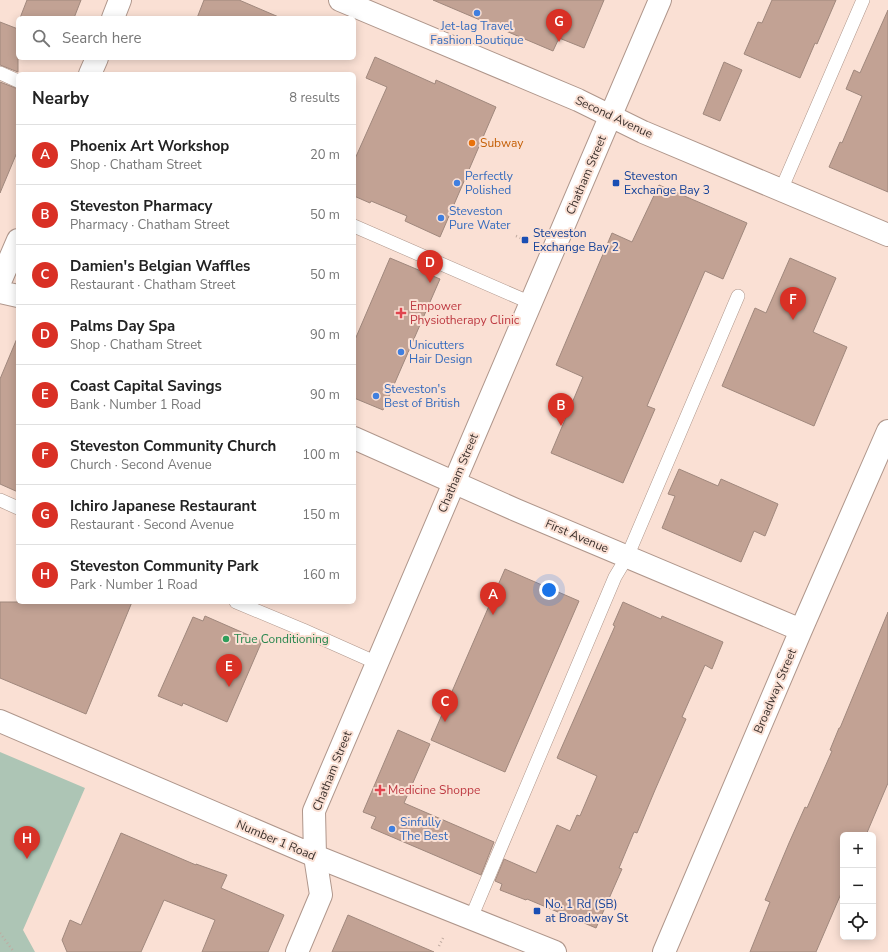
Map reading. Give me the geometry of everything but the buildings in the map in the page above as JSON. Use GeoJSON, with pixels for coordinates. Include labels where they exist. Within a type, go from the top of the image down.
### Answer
{"type":"FeatureCollection","features":[{"type":"Feature","properties":{"kind":"street"},"geometry":{"type":"LineString","coordinates":[[114,16],[120,0]]}},
{"type":"Feature","properties":{"kind":"street","name":"Second Avenue"},"geometry":{"type":"LineString","coordinates":[[340,0],[572,97],[643,132],[888,235]]}},
{"type":"Feature","properties":{"kind":"street","name":"Chatham Street"},"geometry":{"type":"LineString","coordinates":[[297,952],[321,895],[315,856],[314,810],[660,0]]}},
{"type":"Feature","properties":{"kind":"street"},"geometry":{"type":"LineString","coordinates":[[91,72],[96,60]]}},
{"type":"Feature","properties":{"kind":"street"},"geometry":{"type":"LineString","coordinates":[[0,282],[16,245]]}},
{"type":"Feature","properties":{"kind":"street"},"geometry":{"type":"LineString","coordinates":[[0,292],[16,296]]}},
{"type":"Feature","properties":{"kind":"street","name":"Broadway Street"},"geometry":{"type":"LineString","coordinates":[[664,952],[801,630],[888,431]]}},
{"type":"Feature","properties":{"kind":"street","name":"First Avenue"},"geometry":{"type":"LineString","coordinates":[[356,439],[516,510],[801,630]]}},
{"type":"Feature","properties":{"kind":"street","name":"Number 1 Road"},"geometry":{"type":"LineString","coordinates":[[0,721],[315,856],[555,952]]}},
{"type":"Feature","properties":{"kind":"lane"},"geometry":{"type":"LineString","coordinates":[[781,190],[863,0]]}},
{"type":"Feature","properties":{"kind":"lane"},"geometry":{"type":"LineString","coordinates":[[0,73],[16,80]]}},
{"type":"Feature","properties":{"kind":"lane"},"geometry":{"type":"LineString","coordinates":[[356,227],[531,302]]}},
{"type":"Feature","properties":{"kind":"lane"},"geometry":{"type":"LineString","coordinates":[[471,918],[615,577],[627,557],[738,296]]}},
{"type":"Feature","properties":{"kind":"lane"},"geometry":{"type":"LineString","coordinates":[[0,500],[16,507]]}},
{"type":"Feature","properties":{"kind":"lane"},"geometry":{"type":"LineString","coordinates":[[241,604],[377,663]]}},
{"type":"Feature","properties":{"kind":"path"},"geometry":{"type":"LineString","coordinates":[[516,236],[525,240]]}},
{"type":"Feature","properties":{"kind":"path"},"geometry":{"type":"LineString","coordinates":[[0,933],[14,952]]}},
{"type":"Feature","properties":{"kind":"path"},"geometry":{"type":"LineString","coordinates":[[439,946],[443,938]]}},
{"type":"Feature","properties":{"kind":"green space"},"geometry":{"type":"Polygon","coordinates":[[[0,752],[85,788],[23,930],[35,952],[0,952],[0,752]]]}},
{"type":"Feature","properties":{"kind":"place","name":"Jet-lag Travel Fashion Boutique"},"geometry":{"type":"Point","coordinates":[477,13]}},
{"type":"Feature","properties":{"kind":"place","name":"Ichiro Japanese Restaurant"},"geometry":{"type":"Point","coordinates":[559,42]}},
{"type":"Feature","properties":{"kind":"place","name":"Subway"},"geometry":{"type":"Point","coordinates":[472,143]}},
{"type":"Feature","properties":{"kind":"place","name":"Perfectly Polished"},"geometry":{"type":"Point","coordinates":[457,183]}},
{"type":"Feature","properties":{"kind":"place","name":"Steveston Exchange Bay 3"},"geometry":{"type":"Point","coordinates":[616,183]}},
{"type":"Feature","properties":{"kind":"place","name":"Steveston Pure Water"},"geometry":{"type":"Point","coordinates":[441,218]}},
{"type":"Feature","properties":{"kind":"place","name":"Steveston Exchange Bay 2"},"geometry":{"type":"Point","coordinates":[525,240]}},
{"type":"Feature","properties":{"kind":"place","name":"Palms Day Spa"},"geometry":{"type":"Point","coordinates":[430,283]}},
{"type":"Feature","properties":{"kind":"place","name":"Empower Physiotherapy Clinic"},"geometry":{"type":"Point","coordinates":[401,313]}},
{"type":"Feature","properties":{"kind":"place","name":"Steveston Community Church"},"geometry":{"type":"Point","coordinates":[793,320]}},
{"type":"Feature","properties":{"kind":"place","name":"Unicutters Hair Design"},"geometry":{"type":"Point","coordinates":[401,352]}},
{"type":"Feature","properties":{"kind":"place","name":"Steveston's Best of British"},"geometry":{"type":"Point","coordinates":[376,396]}},
{"type":"Feature","properties":{"kind":"place","name":"Steveston Pharmacy"},"geometry":{"type":"Point","coordinates":[561,426]}},
{"type":"Feature","properties":{"kind":"place","name":"Phoenix Art Workshop"},"geometry":{"type":"Point","coordinates":[493,615]}},
{"type":"Feature","properties":{"kind":"place","name":"True Conditioning"},"geometry":{"type":"Point","coordinates":[226,639]}},
{"type":"Feature","properties":{"kind":"place","name":"Coast Capital Savings"},"geometry":{"type":"Point","coordinates":[229,687]}},
{"type":"Feature","properties":{"kind":"place","name":"Damien's Belgian Waffles"},"geometry":{"type":"Point","coordinates":[445,722]}},
{"type":"Feature","properties":{"kind":"place","name":"Medicine Shoppe"},"geometry":{"type":"Point","coordinates":[380,790]}},
{"type":"Feature","properties":{"kind":"place","name":"Sinfully The Best"},"geometry":{"type":"Point","coordinates":[392,829]}},
{"type":"Feature","properties":{"kind":"place","name":"Steveston Community Park"},"geometry":{"type":"Point","coordinates":[27,859]}},
{"type":"Feature","properties":{"kind":"place","name":"No. 1 Rd (SB) at Broadway St"},"geometry":{"type":"Point","coordinates":[537,911]}}]}
